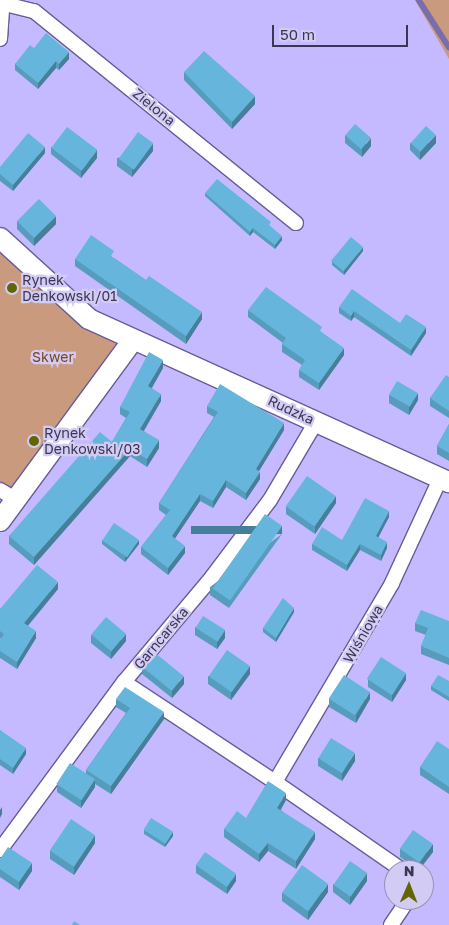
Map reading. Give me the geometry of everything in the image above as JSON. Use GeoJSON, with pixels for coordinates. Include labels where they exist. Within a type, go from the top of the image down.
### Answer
{"type":"FeatureCollection","features":[{"type":"Feature","properties":{"kind":"street"},"geometry":{"type":"LineString","coordinates":[[0,39],[4,2],[22,0]]}},
{"type":"Feature","properties":{"kind":"street","name":"Zielona"},"geometry":{"type":"LineString","coordinates":[[4,2],[34,11],[296,223]]}},
{"type":"Feature","properties":{"kind":"street","name":"Rudzka"},"geometry":{"type":"LineString","coordinates":[[0,238],[90,319],[132,340],[444,481]]}},
{"type":"Feature","properties":{"kind":"street"},"geometry":{"type":"LineString","coordinates":[[0,521],[8,494],[132,340]]}},
{"type":"Feature","properties":{"kind":"street","name":"Garncarska"},"geometry":{"type":"LineString","coordinates":[[0,850],[124,682],[212,577],[270,500],[316,422]]}},
{"type":"Feature","properties":{"kind":"street","name":"Wiśniowa"},"geometry":{"type":"LineString","coordinates":[[275,782],[392,583],[444,481]]}},
{"type":"Feature","properties":{"kind":"street"},"geometry":{"type":"LineString","coordinates":[[124,682],[275,782],[388,860]]}},
{"type":"Feature","properties":{"kind":"street"},"geometry":{"type":"LineString","coordinates":[[391,925],[401,910]]}},
{"type":"Feature","properties":{"kind":"green space"},"geometry":{"type":"Polygon","coordinates":[[[415,0],[449,0],[449,59],[415,0]]]}},
{"type":"Feature","properties":{"kind":"green space","name":"Skwer"},"geometry":{"type":"Polygon","coordinates":[[[0,238],[132,341],[15,499],[0,490],[0,238]]]}},
{"type":"Feature","properties":{"kind":"building"},"geometry":{"type":"Polygon","coordinates":[[[46,33],[69,52],[59,64],[56,61],[38,83],[15,64],[30,45],[34,48],[46,33]]]}},
{"type":"Feature","properties":{"kind":"building"},"geometry":{"type":"Polygon","coordinates":[[[204,51],[255,96],[232,122],[184,72],[204,51]]]}},
{"type":"Feature","properties":{"kind":"building"},"geometry":{"type":"Polygon","coordinates":[[[355,124],[371,138],[361,149],[345,135],[355,124]]]}},
{"type":"Feature","properties":{"kind":"building"},"geometry":{"type":"Polygon","coordinates":[[[426,126],[436,135],[420,152],[411,143],[426,126]]]}},
{"type":"Feature","properties":{"kind":"building"},"geometry":{"type":"Polygon","coordinates":[[[67,127],[97,150],[82,171],[51,148],[67,127]]]}},
{"type":"Feature","properties":{"kind":"building"},"geometry":{"type":"Polygon","coordinates":[[[138,132],[153,143],[134,170],[119,159],[138,132]]]}},
{"type":"Feature","properties":{"kind":"building"},"geometry":{"type":"Polygon","coordinates":[[[28,133],[45,147],[13,185],[0,174],[0,167],[28,133]]]}},
{"type":"Feature","properties":{"kind":"building"},"geometry":{"type":"Polygon","coordinates":[[[217,179],[271,222],[269,225],[282,236],[275,245],[253,228],[250,232],[205,193],[217,179]]]}},
{"type":"Feature","properties":{"kind":"building"},"geometry":{"type":"Polygon","coordinates":[[[39,199],[56,216],[34,238],[17,221],[39,199]]]}},
{"type":"Feature","properties":{"kind":"building"},"geometry":{"type":"Polygon","coordinates":[[[91,235],[114,251],[111,256],[146,280],[149,276],[202,312],[186,336],[75,259],[91,235]]]}},
{"type":"Feature","properties":{"kind":"building"},"geometry":{"type":"Polygon","coordinates":[[[351,237],[363,247],[343,271],[331,261],[351,237]]]}},
{"type":"Feature","properties":{"kind":"building"},"geometry":{"type":"Polygon","coordinates":[[[266,287],[322,327],[320,331],[344,348],[319,383],[299,370],[305,360],[282,344],[286,338],[248,310],[266,287]]]}},
{"type":"Feature","properties":{"kind":"building"},"geometry":{"type":"Polygon","coordinates":[[[352,289],[400,323],[406,314],[426,327],[411,350],[354,311],[351,316],[339,307],[352,289]]]}},
{"type":"Feature","properties":{"kind":"building"},"geometry":{"type":"Polygon","coordinates":[[[149,352],[163,360],[148,386],[161,394],[140,429],[159,440],[147,459],[130,449],[34,557],[9,536],[100,432],[112,442],[130,412],[120,407],[149,352]]]}},
{"type":"Feature","properties":{"kind":"building"},"geometry":{"type":"Polygon","coordinates":[[[446,375],[449,377],[449,411],[430,398],[446,375]]]}},
{"type":"Feature","properties":{"kind":"building"},"geometry":{"type":"Polygon","coordinates":[[[397,381],[418,393],[410,407],[389,395],[397,381]]]}},
{"type":"Feature","properties":{"kind":"building"},"geometry":{"type":"Polygon","coordinates":[[[220,384],[284,423],[256,469],[260,472],[246,493],[226,480],[213,501],[200,494],[172,536],[185,546],[168,568],[141,547],[170,510],[159,503],[218,412],[207,406],[220,384]]]}},
{"type":"Feature","properties":{"kind":"building"},"geometry":{"type":"Polygon","coordinates":[[[449,424],[449,453],[437,446],[449,424]]]}},
{"type":"Feature","properties":{"kind":"building"},"geometry":{"type":"Polygon","coordinates":[[[307,476],[336,496],[314,526],[286,506],[307,476]]]}},
{"type":"Feature","properties":{"kind":"building"},"geometry":{"type":"Polygon","coordinates":[[[365,498],[389,511],[376,536],[387,542],[381,555],[360,544],[347,565],[312,544],[322,527],[342,540],[365,498]]]}},
{"type":"Feature","properties":{"kind":"building"},"geometry":{"type":"Polygon","coordinates":[[[265,514],[282,526],[230,601],[213,589],[265,514]]]}},
{"type":"Feature","properties":{"kind":"building"},"geometry":{"type":"Polygon","coordinates":[[[114,523],[139,540],[127,557],[102,540],[114,523]]]}},
{"type":"Feature","properties":{"kind":"building"},"geometry":{"type":"Polygon","coordinates":[[[37,565],[58,582],[24,623],[36,631],[17,662],[0,651],[0,640],[4,634],[0,631],[0,609],[37,565]]]}},
{"type":"Feature","properties":{"kind":"building"},"geometry":{"type":"Polygon","coordinates":[[[283,598],[294,608],[276,638],[263,628],[283,598]]]}},
{"type":"Feature","properties":{"kind":"building"},"geometry":{"type":"Polygon","coordinates":[[[421,610],[449,621],[449,658],[421,646],[428,628],[415,623],[421,610]]]}},
{"type":"Feature","properties":{"kind":"building"},"geometry":{"type":"Polygon","coordinates":[[[203,616],[225,630],[218,642],[196,628],[203,616]]]}},
{"type":"Feature","properties":{"kind":"building"},"geometry":{"type":"Polygon","coordinates":[[[106,617],[126,634],[111,651],[91,635],[106,617]]]}},
{"type":"Feature","properties":{"kind":"building"},"geometry":{"type":"Polygon","coordinates":[[[227,650],[250,666],[232,692],[209,676],[227,650]]]}},
{"type":"Feature","properties":{"kind":"building"},"geometry":{"type":"Polygon","coordinates":[[[154,652],[184,676],[172,691],[142,667],[154,652]]]}},
{"type":"Feature","properties":{"kind":"building"},"geometry":{"type":"Polygon","coordinates":[[[381,657],[406,673],[392,695],[367,679],[381,657]]]}},
{"type":"Feature","properties":{"kind":"building"},"geometry":{"type":"Polygon","coordinates":[[[344,675],[370,692],[355,715],[329,698],[344,675]]]}},
{"type":"Feature","properties":{"kind":"building"},"geometry":{"type":"Polygon","coordinates":[[[438,675],[449,681],[449,697],[431,686],[438,675]]]}},
{"type":"Feature","properties":{"kind":"building"},"geometry":{"type":"Polygon","coordinates":[[[125,687],[164,712],[111,786],[86,770],[130,708],[116,699],[125,687]]]}},
{"type":"Feature","properties":{"kind":"building"},"geometry":{"type":"Polygon","coordinates":[[[0,730],[26,748],[13,768],[0,759],[0,730]]]}},
{"type":"Feature","properties":{"kind":"building"},"geometry":{"type":"Polygon","coordinates":[[[331,738],[355,753],[342,773],[318,758],[331,738]]]}},
{"type":"Feature","properties":{"kind":"building"},"geometry":{"type":"Polygon","coordinates":[[[437,741],[449,749],[449,787],[420,767],[437,741]]]}},
{"type":"Feature","properties":{"kind":"building"},"geometry":{"type":"Polygon","coordinates":[[[70,763],[95,779],[82,800],[56,784],[70,763]]]}},
{"type":"Feature","properties":{"kind":"building"},"geometry":{"type":"Polygon","coordinates":[[[268,781],[286,793],[277,808],[315,832],[296,861],[268,843],[259,854],[224,829],[237,811],[246,818],[268,781]]]}},
{"type":"Feature","properties":{"kind":"building"},"geometry":{"type":"Polygon","coordinates":[[[151,818],[173,832],[166,844],[144,830],[151,818]]]}},
{"type":"Feature","properties":{"kind":"building"},"geometry":{"type":"Polygon","coordinates":[[[71,819],[95,835],[74,867],[50,851],[71,819]]]}},
{"type":"Feature","properties":{"kind":"building"},"geometry":{"type":"Polygon","coordinates":[[[413,830],[433,844],[421,860],[416,860],[400,849],[413,830]]]}},
{"type":"Feature","properties":{"kind":"building"},"geometry":{"type":"Polygon","coordinates":[[[8,847],[32,863],[19,882],[0,869],[0,859],[8,847]]]}},
{"type":"Feature","properties":{"kind":"building"},"geometry":{"type":"Polygon","coordinates":[[[205,852],[236,874],[227,887],[196,865],[205,852]]]}},
{"type":"Feature","properties":{"kind":"building"},"geometry":{"type":"Polygon","coordinates":[[[350,861],[367,873],[351,897],[333,885],[350,861]]]}},
{"type":"Feature","properties":{"kind":"building"},"geometry":{"type":"Polygon","coordinates":[[[302,865],[328,884],[308,911],[282,893],[302,865]]]}},
{"type":"Feature","properties":{"kind":"building"},"geometry":{"type":"Polygon","coordinates":[[[74,921],[80,925],[72,925],[74,921]]]}},
{"type":"Feature","properties":{"kind":"waterway"},"geometry":{"type":"LineString","coordinates":[[419,0],[449,47]]}},
{"type":"Feature","properties":{"kind":"place","name":"Rynek Denkowski/01"},"geometry":{"type":"Point","coordinates":[12,288]}},
{"type":"Feature","properties":{"kind":"place","name":"Rynek Denkowski/03"},"geometry":{"type":"Point","coordinates":[34,441]}}]}
